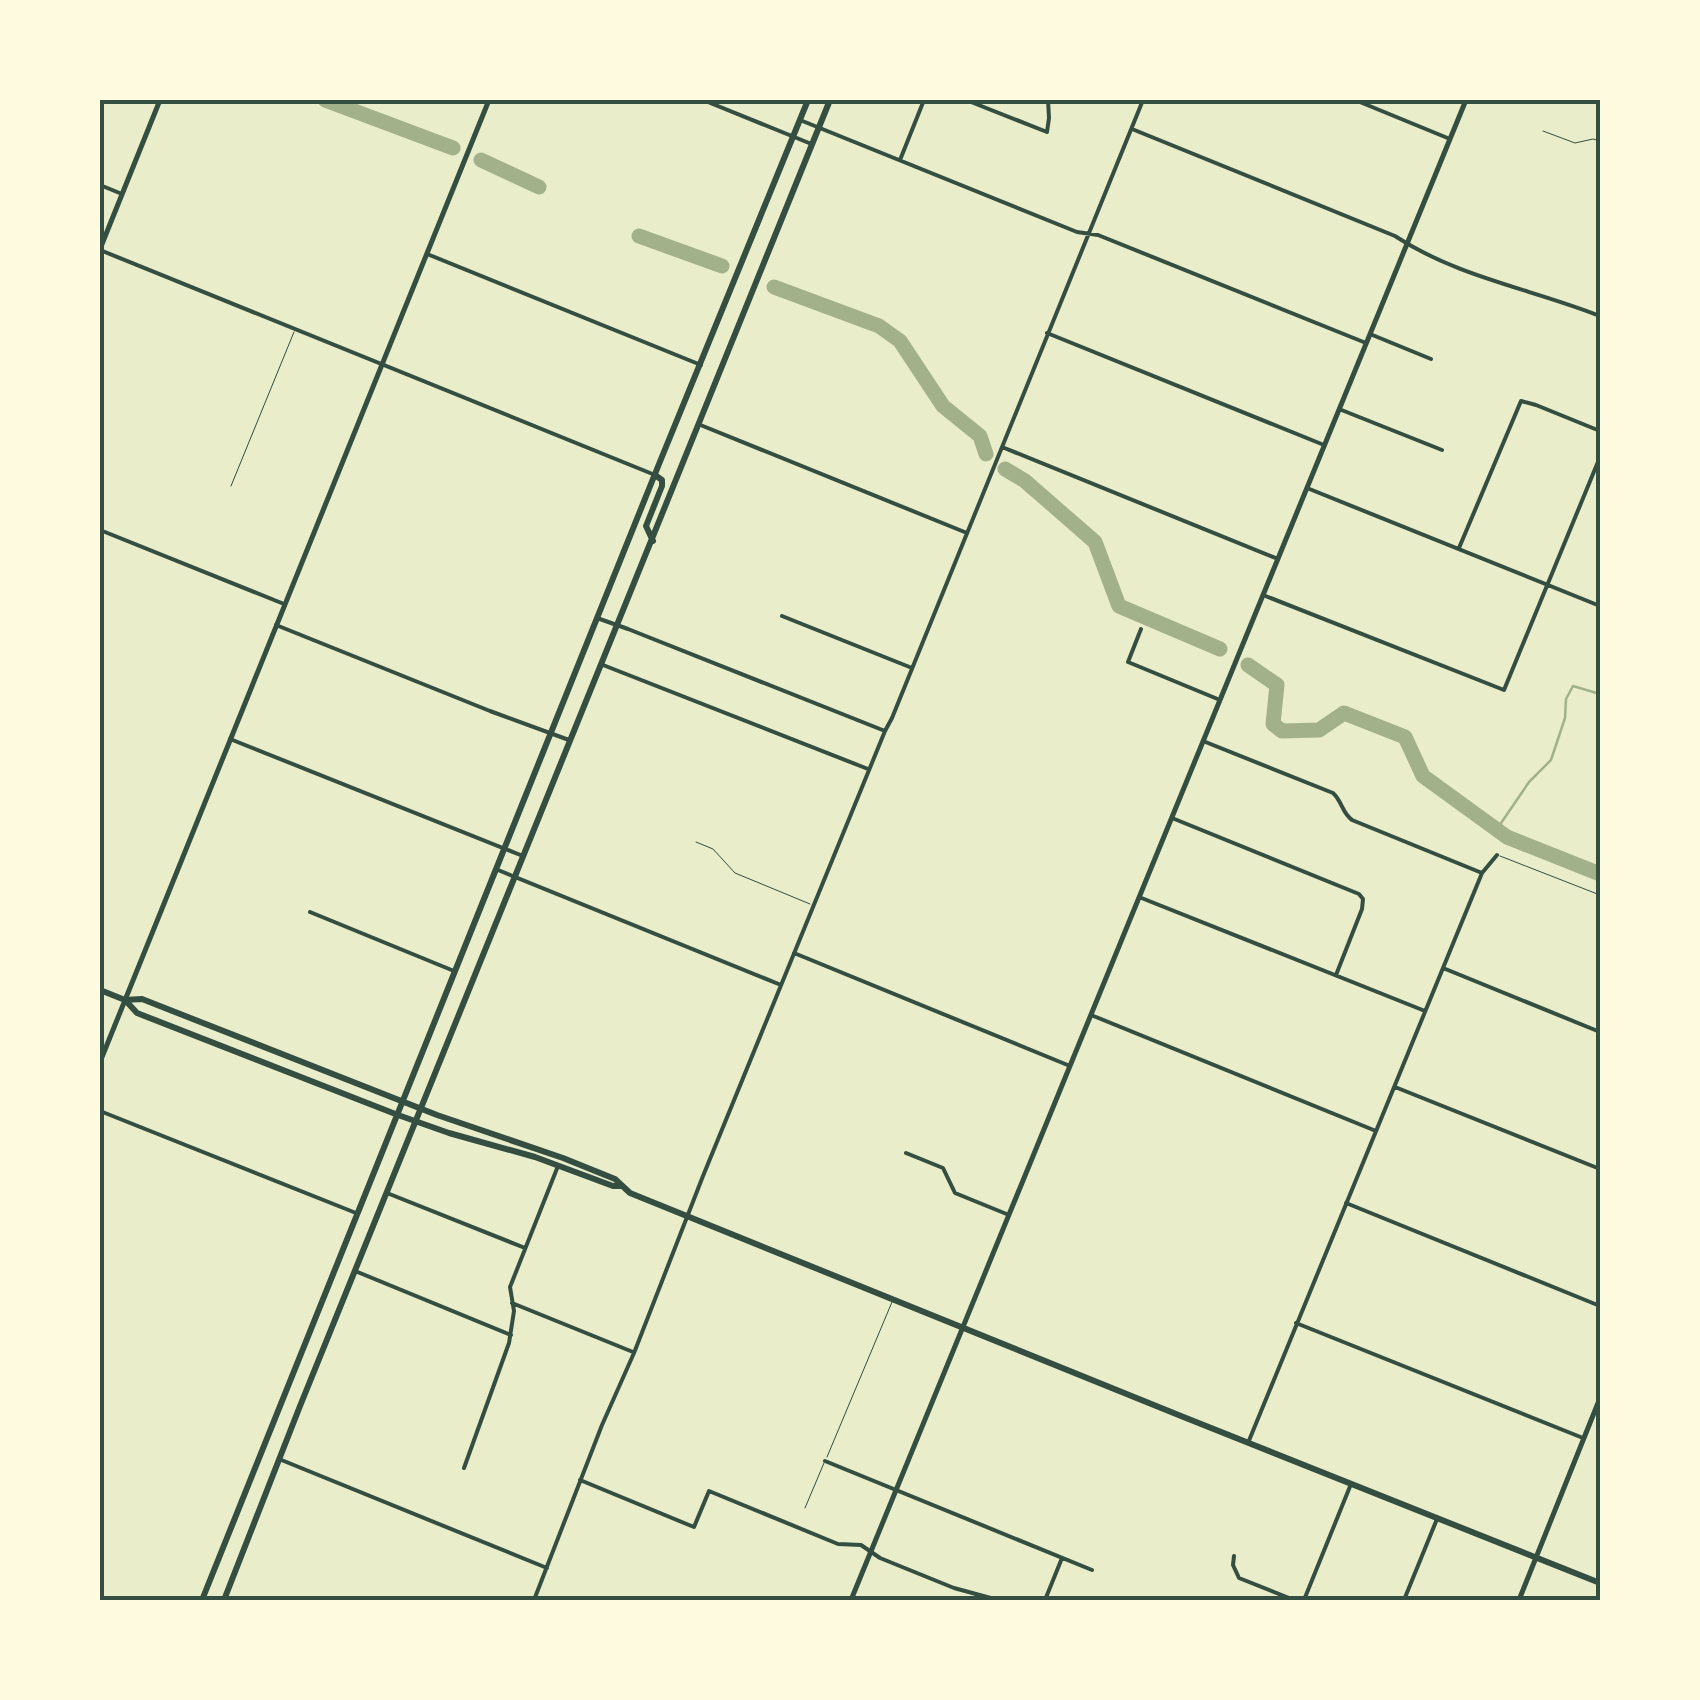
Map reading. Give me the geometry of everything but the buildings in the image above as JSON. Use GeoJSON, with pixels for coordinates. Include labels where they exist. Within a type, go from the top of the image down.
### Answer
{"type":"FeatureCollection","features":[{"type":"Feature","properties":{"kind":"main road"},"geometry":{"type":"LineString","coordinates":[[202,1600],[808,100]]}},
{"type":"Feature","properties":{"kind":"main road"},"geometry":{"type":"LineString","coordinates":[[224,1600],[830,100]]}},
{"type":"Feature","properties":{"kind":"main road"},"geometry":{"type":"LineString","coordinates":[[653,541],[646,526],[662,486],[662,480],[655,475]]}},
{"type":"Feature","properties":{"kind":"main road"},"geometry":{"type":"LineString","coordinates":[[100,990],[125,1000],[142,999],[403,1102],[563,1158],[615,1179],[630,1193],[1600,1583]]}},
{"type":"Feature","properties":{"kind":"main road"},"geometry":{"type":"LineString","coordinates":[[125,1000],[137,1013],[398,1115],[622,1186]]}},
{"type":"Feature","properties":{"kind":"street"},"geometry":{"type":"LineString","coordinates":[[160,100],[100,249],[655,475]]}},
{"type":"Feature","properties":{"kind":"street"},"geometry":{"type":"LineString","coordinates":[[100,1062],[489,100]]}},
{"type":"Feature","properties":{"kind":"street"},"geometry":{"type":"LineString","coordinates":[[703,100],[812,144]]}},
{"type":"Feature","properties":{"kind":"street"},"geometry":{"type":"LineString","coordinates":[[900,160],[924,100]]}},
{"type":"Feature","properties":{"kind":"street"},"geometry":{"type":"LineString","coordinates":[[966,100],[1047,132],[1048,100]]}},
{"type":"Feature","properties":{"kind":"street"},"geometry":{"type":"LineString","coordinates":[[534,1600],[1143,100]]}},
{"type":"Feature","properties":{"kind":"street"},"geometry":{"type":"LineString","coordinates":[[1355,100],[1450,138]]}},
{"type":"Feature","properties":{"kind":"street"},"geometry":{"type":"LineString","coordinates":[[851,1600],[1466,100]]}},
{"type":"Feature","properties":{"kind":"street"},"geometry":{"type":"LineString","coordinates":[[800,120],[1366,343]]}},
{"type":"Feature","properties":{"kind":"street"},"geometry":{"type":"LineString","coordinates":[[1131,129],[1395,236],[1418,251],[1508,287],[1553,298],[1600,316]]}},
{"type":"Feature","properties":{"kind":"street"},"geometry":{"type":"LineString","coordinates":[[100,185],[122,194]]}},
{"type":"Feature","properties":{"kind":"street"},"geometry":{"type":"LineString","coordinates":[[426,254],[701,365]]}},
{"type":"Feature","properties":{"kind":"street"},"geometry":{"type":"LineString","coordinates":[[1047,333],[1324,445]]}},
{"type":"Feature","properties":{"kind":"street"},"geometry":{"type":"LineString","coordinates":[[1370,334],[1431,358]]}},
{"type":"Feature","properties":{"kind":"street"},"geometry":{"type":"LineString","coordinates":[[1459,548],[1520,401],[1600,432]]}},
{"type":"Feature","properties":{"kind":"street"},"geometry":{"type":"LineString","coordinates":[[1339,410],[1442,450]]}},
{"type":"Feature","properties":{"kind":"street"},"geometry":{"type":"LineString","coordinates":[[698,424],[967,533]]}},
{"type":"Feature","properties":{"kind":"street"},"geometry":{"type":"LineString","coordinates":[[1002,447],[1278,559]]}},
{"type":"Feature","properties":{"kind":"street"},"geometry":{"type":"LineString","coordinates":[[1263,595],[1504,690],[1600,457]]}},
{"type":"Feature","properties":{"kind":"street"},"geometry":{"type":"LineString","coordinates":[[1307,488],[1600,606]]}},
{"type":"Feature","properties":{"kind":"street"},"geometry":{"type":"LineString","coordinates":[[100,530],[284,604]]}},
{"type":"Feature","properties":{"kind":"street"},"geometry":{"type":"LineString","coordinates":[[782,616],[912,668]]}},
{"type":"Feature","properties":{"kind":"street"},"geometry":{"type":"LineString","coordinates":[[598,618],[884,731]]}},
{"type":"Feature","properties":{"kind":"street"},"geometry":{"type":"LineString","coordinates":[[276,625],[571,740]]}},
{"type":"Feature","properties":{"kind":"street"},"geometry":{"type":"LineString","coordinates":[[1141,630],[1128,662],[1220,700]]}},
{"type":"Feature","properties":{"kind":"street"},"geometry":{"type":"LineString","coordinates":[[602,664],[869,770]]}},
{"type":"Feature","properties":{"kind":"street"},"geometry":{"type":"LineString","coordinates":[[230,739],[524,857]]}},
{"type":"Feature","properties":{"kind":"street"},"geometry":{"type":"LineString","coordinates":[[1203,741],[1332,793],[1352,820],[1482,873]]}},
{"type":"Feature","properties":{"kind":"street"},"geometry":{"type":"LineString","coordinates":[[1172,818],[1359,894],[1362,909],[1336,975]]}},
{"type":"Feature","properties":{"kind":"street"},"geometry":{"type":"LineString","coordinates":[[1248,1443],[1482,873],[1497,854]]}},
{"type":"Feature","properties":{"kind":"street"},"geometry":{"type":"LineString","coordinates":[[496,870],[781,985]]}},
{"type":"Feature","properties":{"kind":"street"},"geometry":{"type":"LineString","coordinates":[[1140,897],[1426,1011]]}},
{"type":"Feature","properties":{"kind":"street"},"geometry":{"type":"LineString","coordinates":[[310,912],[455,971]]}},
{"type":"Feature","properties":{"kind":"street"},"geometry":{"type":"LineString","coordinates":[[794,953],[1070,1066]]}},
{"type":"Feature","properties":{"kind":"street"},"geometry":{"type":"LineString","coordinates":[[1443,968],[1600,1032]]}},
{"type":"Feature","properties":{"kind":"street"},"geometry":{"type":"LineString","coordinates":[[1091,1015],[1376,1130]]}},
{"type":"Feature","properties":{"kind":"street"},"geometry":{"type":"LineString","coordinates":[[1395,1087],[1600,1169]]}},
{"type":"Feature","properties":{"kind":"street"},"geometry":{"type":"LineString","coordinates":[[100,1111],[357,1214]]}},
{"type":"Feature","properties":{"kind":"street"},"geometry":{"type":"LineString","coordinates":[[906,1153],[943,1168],[956,1194],[1009,1215]]}},
{"type":"Feature","properties":{"kind":"street"},"geometry":{"type":"LineString","coordinates":[[464,1468],[511,1335],[514,1311],[510,1287],[558,1165]]}},
{"type":"Feature","properties":{"kind":"street"},"geometry":{"type":"LineString","coordinates":[[387,1192],[525,1248]]}},
{"type":"Feature","properties":{"kind":"street"},"geometry":{"type":"LineString","coordinates":[[1346,1203],[1600,1306]]}},
{"type":"Feature","properties":{"kind":"street"},"geometry":{"type":"LineString","coordinates":[[355,1271],[511,1335]]}},
{"type":"Feature","properties":{"kind":"street"},"geometry":{"type":"LineString","coordinates":[[512,1303],[634,1353]]}},
{"type":"Feature","properties":{"kind":"street"},"geometry":{"type":"LineString","coordinates":[[1296,1324],[1584,1438]]}},
{"type":"Feature","properties":{"kind":"street"},"geometry":{"type":"LineString","coordinates":[[1519,1600],[1600,1398]]}},
{"type":"Feature","properties":{"kind":"street"},"geometry":{"type":"LineString","coordinates":[[279,1459],[547,1568]]}},
{"type":"Feature","properties":{"kind":"street"},"geometry":{"type":"LineString","coordinates":[[825,1460],[1092,1570]]}},
{"type":"Feature","properties":{"kind":"street"},"geometry":{"type":"LineString","coordinates":[[580,1480],[694,1527],[709,1492],[838,1544],[861,1545],[870,1553],[954,1588],[998,1600]]}},
{"type":"Feature","properties":{"kind":"street"},"geometry":{"type":"LineString","coordinates":[[1304,1600],[1350,1484]]}},
{"type":"Feature","properties":{"kind":"street"},"geometry":{"type":"LineString","coordinates":[[1404,1600],[1437,1519]]}},
{"type":"Feature","properties":{"kind":"street"},"geometry":{"type":"LineString","coordinates":[[1234,1556],[1239,1578],[1294,1600]]}},
{"type":"Feature","properties":{"kind":"street"},"geometry":{"type":"LineString","coordinates":[[1045,1600],[1062,1558]]}},
{"type":"Feature","properties":{"kind":"lane"},"geometry":{"type":"LineString","coordinates":[[1543,131],[1575,144],[1593,138],[1600,142]]}},
{"type":"Feature","properties":{"kind":"lane"},"geometry":{"type":"LineString","coordinates":[[232,486],[296,328]]}},
{"type":"Feature","properties":{"kind":"lane"},"geometry":{"type":"LineString","coordinates":[[696,842],[713,849],[734,873],[814,905]]}},
{"type":"Feature","properties":{"kind":"lane"},"geometry":{"type":"LineString","coordinates":[[1497,854],[1600,896]]}},
{"type":"Feature","properties":{"kind":"lane"},"geometry":{"type":"LineString","coordinates":[[805,1508],[894,1299]]}},
{"type":"Feature","properties":{"kind":"waterway"},"geometry":{"type":"LineString","coordinates":[[325,100],[453,148]]}},
{"type":"Feature","properties":{"kind":"waterway"},"geometry":{"type":"LineString","coordinates":[[481,160],[539,187]]}},
{"type":"Feature","properties":{"kind":"waterway"},"geometry":{"type":"LineString","coordinates":[[639,236],[722,266]]}},
{"type":"Feature","properties":{"kind":"waterway"},"geometry":{"type":"LineString","coordinates":[[774,287],[879,326],[900,341],[943,406],[980,436],[986,454]]}},
{"type":"Feature","properties":{"kind":"waterway"},"geometry":{"type":"LineString","coordinates":[[1005,469],[1025,481],[1095,542],[1119,606],[1220,649]]}},
{"type":"Feature","properties":{"kind":"waterway"},"geometry":{"type":"LineString","coordinates":[[1248,665],[1277,685],[1273,724],[1282,731],[1319,730],[1344,713],[1405,737],[1423,776],[1507,837],[1600,874]]}},
{"type":"Feature","properties":{"kind":"waterway"},"geometry":{"type":"LineString","coordinates":[[1497,829],[1529,782],[1551,760],[1565,718],[1566,699],[1573,686],[1600,694]]}}]}
